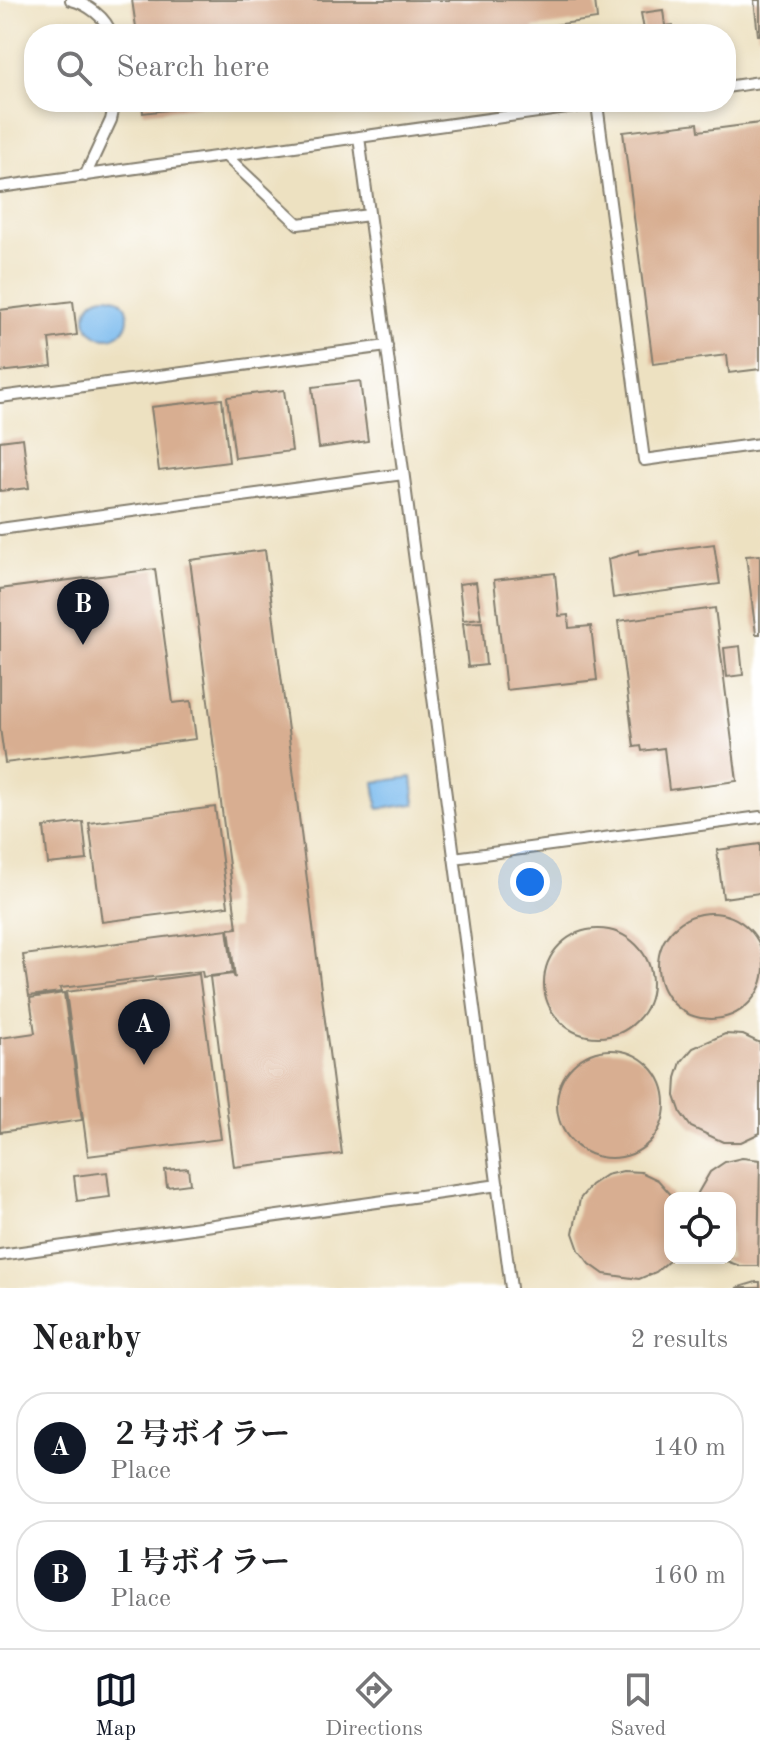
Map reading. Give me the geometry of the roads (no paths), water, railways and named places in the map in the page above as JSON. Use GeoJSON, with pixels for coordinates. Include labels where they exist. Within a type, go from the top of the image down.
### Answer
{"type":"FeatureCollection","features":[{"type":"Feature","properties":{"kind":"lane"},"geometry":{"type":"LineString","coordinates":[[71,0],[85,4],[108,24]]}},
{"type":"Feature","properties":{"kind":"lane"},"geometry":{"type":"LineString","coordinates":[[736,86],[760,82]]}},
{"type":"Feature","properties":{"kind":"lane"},"geometry":{"type":"LineString","coordinates":[[85,176],[113,112]]}},
{"type":"Feature","properties":{"kind":"lane"},"geometry":{"type":"LineString","coordinates":[[0,187],[539,112]]}},
{"type":"Feature","properties":{"kind":"lane"},"geometry":{"type":"LineString","coordinates":[[598,112],[644,460],[760,444]]}},
{"type":"Feature","properties":{"kind":"lane"},"geometry":{"type":"LineString","coordinates":[[359,137],[511,1288]]}},
{"type":"Feature","properties":{"kind":"lane"},"geometry":{"type":"LineString","coordinates":[[226,156],[298,224],[369,215]]}},
{"type":"Feature","properties":{"kind":"lane"},"geometry":{"type":"LineString","coordinates":[[0,397],[387,346]]}},
{"type":"Feature","properties":{"kind":"lane"},"geometry":{"type":"LineString","coordinates":[[0,529],[403,474]]}},
{"type":"Feature","properties":{"kind":"lane"},"geometry":{"type":"LineString","coordinates":[[454,858],[760,817]]}},
{"type":"Feature","properties":{"kind":"lane"},"geometry":{"type":"LineString","coordinates":[[0,1255],[498,1185]]}},
{"type":"Feature","properties":{"kind":"water"},"geometry":{"type":"Polygon","coordinates":[[[107,296],[122,302],[128,317],[122,332],[107,338],[92,332],[86,317],[92,302],[107,296]]]}},
{"type":"Feature","properties":{"kind":"water"},"geometry":{"type":"Polygon","coordinates":[[[412,777],[415,804],[378,809],[374,782],[412,777]]]}},
{"type":"Feature","properties":{"kind":"place","name":"１号ボイラー"},"geometry":{"type":"Point","coordinates":[83,645]}},
{"type":"Feature","properties":{"kind":"place","name":"２号ボイラー"},"geometry":{"type":"Point","coordinates":[144,1065]}}]}
